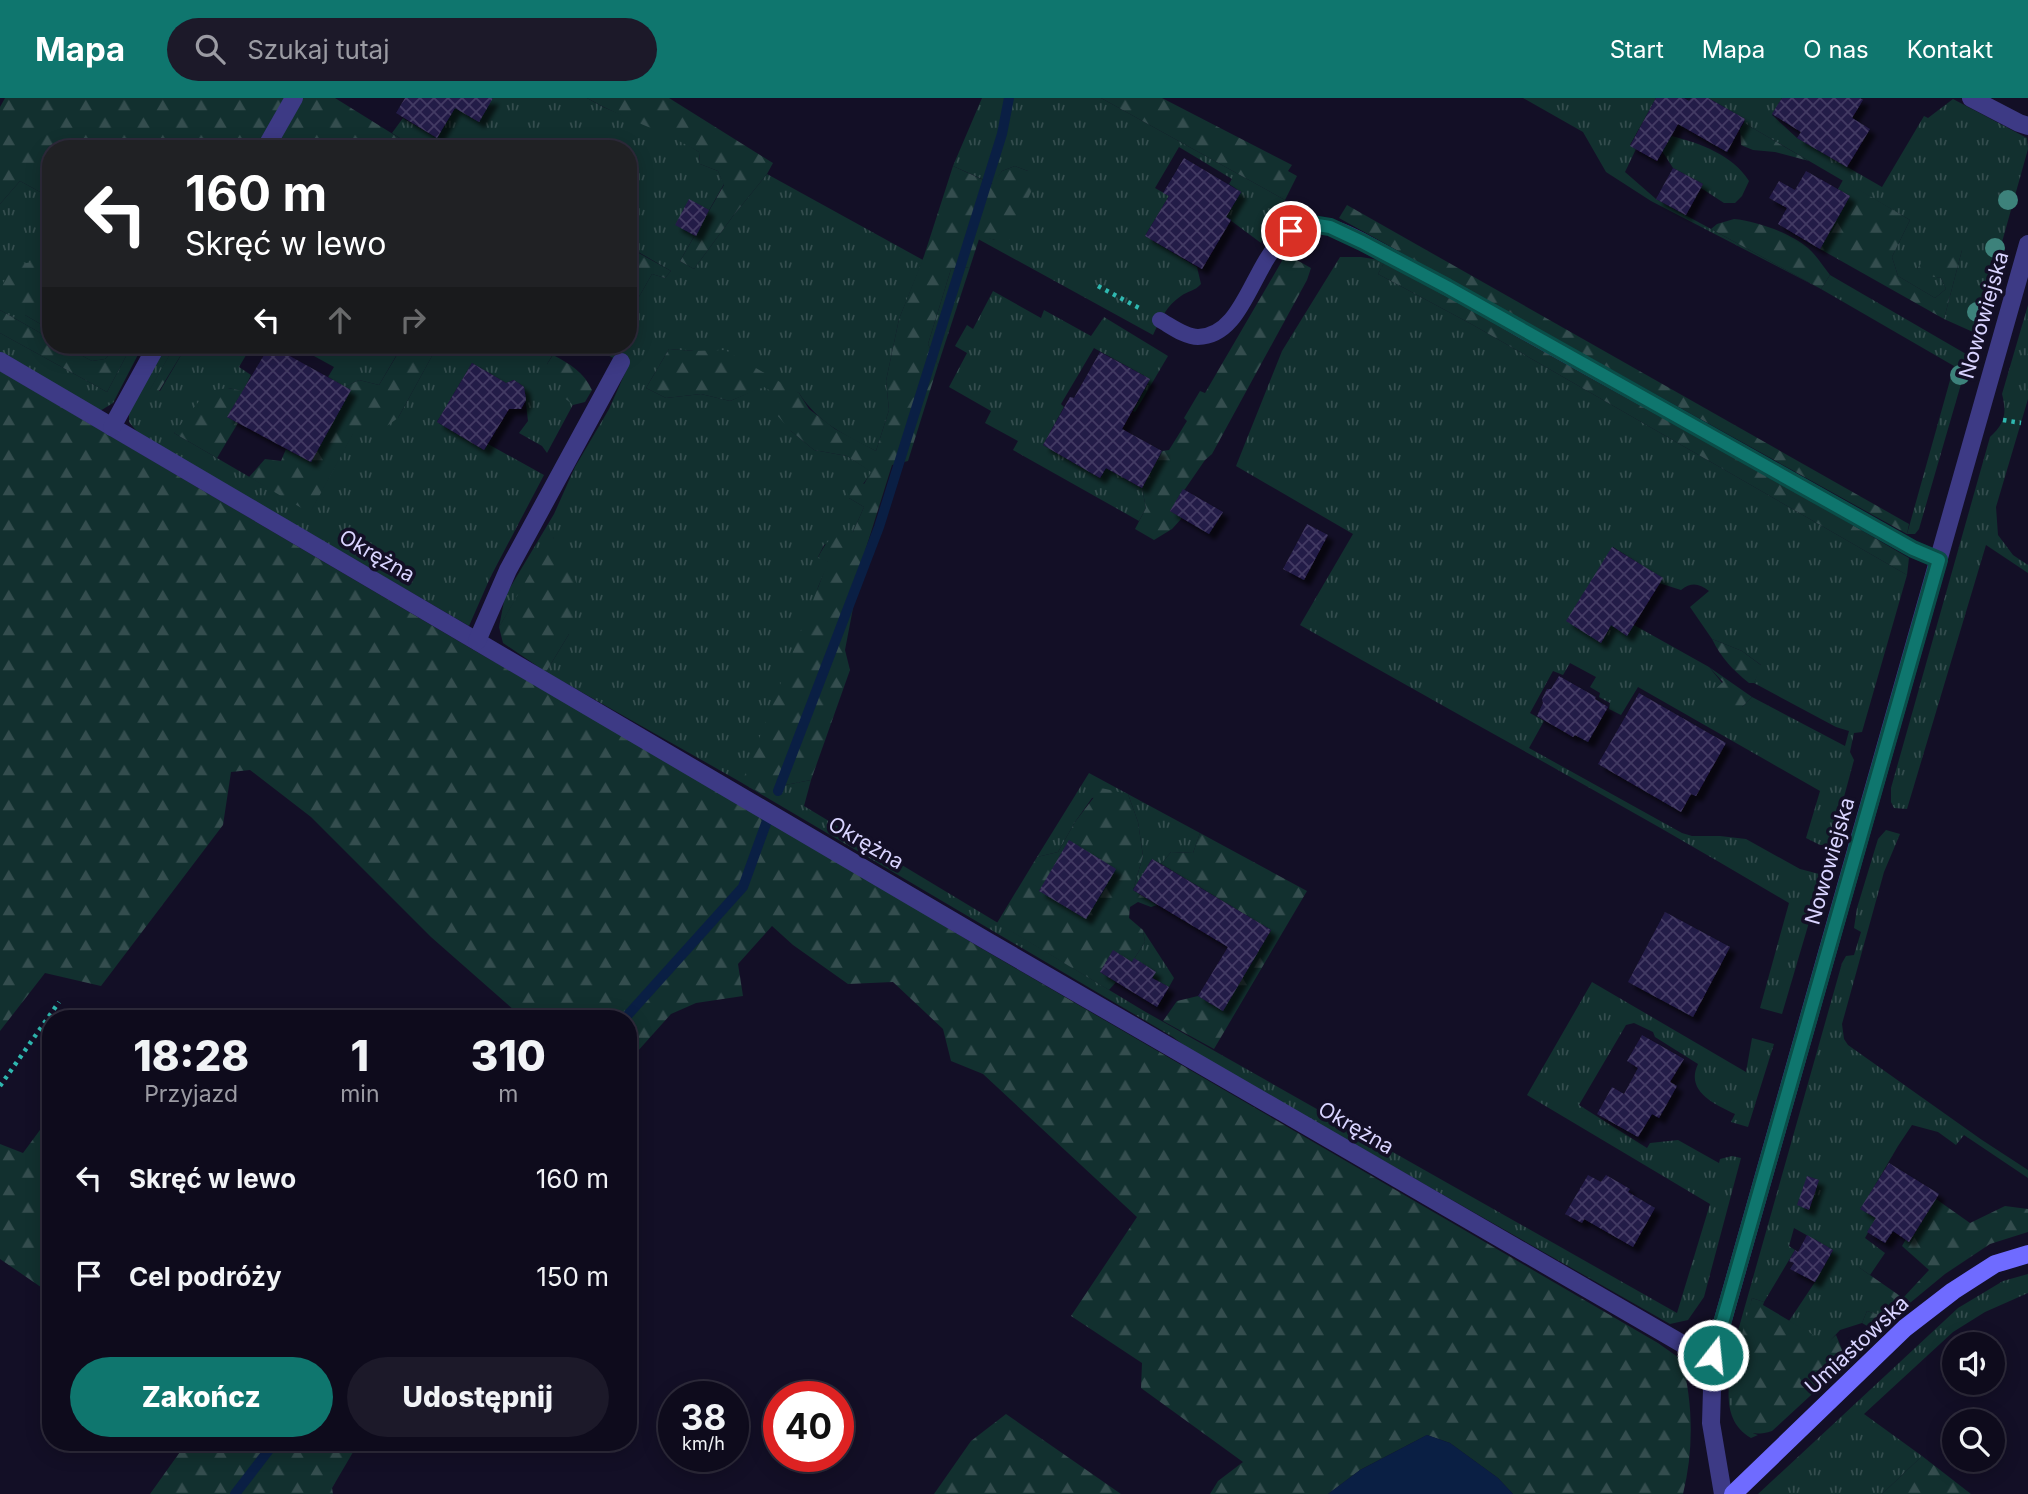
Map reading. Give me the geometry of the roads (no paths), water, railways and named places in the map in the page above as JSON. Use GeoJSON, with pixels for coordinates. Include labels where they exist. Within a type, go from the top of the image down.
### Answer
{"type":"FeatureCollection","features":[{"type":"Feature","properties":{"kind":"main road","name":"Umiastowska"},"geometry":{"type":"LineString","coordinates":[[1733,1494],[1905,1328],[1952,1291],[1995,1264],[2028,1254]]}},
{"type":"Feature","properties":{"kind":"street"},"geometry":{"type":"LineString","coordinates":[[270,140],[294,98]]}},
{"type":"Feature","properties":{"kind":"street"},"geometry":{"type":"LineString","coordinates":[[1971,98],[2028,126]]}},
{"type":"Feature","properties":{"kind":"street","name":"Nowowiejska"},"geometry":{"type":"LineString","coordinates":[[1723,1494],[1711,1423],[1713,1355],[2028,244]]}},
{"type":"Feature","properties":{"kind":"street"},"geometry":{"type":"LineString","coordinates":[[112,427],[152,354]]}},
{"type":"Feature","properties":{"kind":"street","name":"Okrężna"},"geometry":{"type":"LineString","coordinates":[[0,361],[987,941],[1686,1346],[1713,1355]]}},
{"type":"Feature","properties":{"kind":"street"},"geometry":{"type":"LineString","coordinates":[[477,642],[508,570],[621,362]]}},
{"type":"Feature","properties":{"kind":"lane"},"geometry":{"type":"LineString","coordinates":[[1160,320],[1196,337],[1213,335],[1226,327],[1275,246],[1291,231],[1311,224],[1330,227],[1447,287],[1913,549],[1939,560]]}},
{"type":"Feature","properties":{"kind":"water"},"geometry":{"type":"Polygon","coordinates":[[[1427,1435],[1450,1443],[1498,1478],[1513,1494],[1328,1494],[1360,1470],[1427,1435]]]}},
{"type":"Feature","properties":{"kind":"waterway"},"geometry":{"type":"LineString","coordinates":[[778,791],[879,527],[1002,134],[1009,98]]}},
{"type":"Feature","properties":{"kind":"waterway"},"geometry":{"type":"LineString","coordinates":[[632,1010],[743,887],[768,818]]}},
{"type":"Feature","properties":{"kind":"waterway"},"geometry":{"type":"LineString","coordinates":[[235,1494],[268,1451]]}}]}
